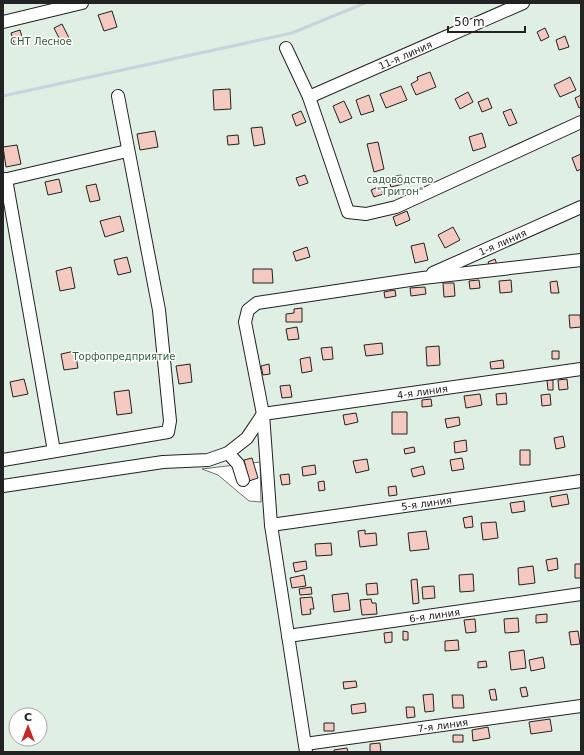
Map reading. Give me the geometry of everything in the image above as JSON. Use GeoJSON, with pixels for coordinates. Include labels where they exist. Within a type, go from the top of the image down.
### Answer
{"type":"FeatureCollection","features":[{"type":"Feature","properties":{"kind":"street"},"geometry":{"type":"LineString","coordinates":[[3,22],[82,3]]}},
{"type":"Feature","properties":{"kind":"street","name":"11-я линия"},"geometry":{"type":"LineString","coordinates":[[309,97],[523,3]]}},
{"type":"Feature","properties":{"kind":"street"},"geometry":{"type":"LineString","coordinates":[[286,48],[309,97],[348,212],[366,214],[396,207],[581,122]]}},
{"type":"Feature","properties":{"kind":"street"},"geometry":{"type":"LineString","coordinates":[[3,460],[168,432],[170,421],[159,310],[127,151],[118,96]]}},
{"type":"Feature","properties":{"kind":"street"},"geometry":{"type":"LineString","coordinates":[[54,451],[5,180],[127,151]]}},
{"type":"Feature","properties":{"kind":"street","name":"1-я линия"},"geometry":{"type":"LineString","coordinates":[[423,278],[581,207]]}},
{"type":"Feature","properties":{"kind":"street"},"geometry":{"type":"LineString","coordinates":[[305,748],[271,525],[264,414],[245,322],[248,310],[257,303],[423,278],[581,260]]}},
{"type":"Feature","properties":{"kind":"street","name":"4-я линия"},"geometry":{"type":"LineString","coordinates":[[264,414],[581,369]]}},
{"type":"Feature","properties":{"kind":"street"},"geometry":{"type":"LineString","coordinates":[[3,486],[163,462],[208,460],[228,453],[247,438],[264,414]]}},
{"type":"Feature","properties":{"kind":"street"},"geometry":{"type":"LineString","coordinates":[[228,453],[238,464],[243,480]]}},
{"type":"Feature","properties":{"kind":"street","name":"5-я линия"},"geometry":{"type":"LineString","coordinates":[[271,525],[581,481]]}},
{"type":"Feature","properties":{"kind":"street","name":"6-я линия"},"geometry":{"type":"LineString","coordinates":[[288,636],[581,594]]}},
{"type":"Feature","properties":{"kind":"street","name":"7-я линия"},"geometry":{"type":"LineString","coordinates":[[305,748],[581,706]]}},
{"type":"Feature","properties":{"kind":"green space"},"geometry":{"type":"Polygon","coordinates":[[[3,3],[581,3],[581,752],[3,752],[3,3]],[[260,462],[202,469],[218,475],[249,501],[261,502],[260,462]]]}},
{"type":"Feature","properties":{"kind":"building"},"geometry":{"type":"Polygon","coordinates":[[[112,11],[117,27],[104,31],[98,15],[112,11]]]}},
{"type":"Feature","properties":{"kind":"building"},"geometry":{"type":"Polygon","coordinates":[[[62,24],[70,40],[62,44],[54,28],[62,24]]]}},
{"type":"Feature","properties":{"kind":"building"},"geometry":{"type":"Polygon","coordinates":[[[545,28],[549,37],[541,41],[537,32],[545,28]]]}},
{"type":"Feature","properties":{"kind":"building"},"geometry":{"type":"Polygon","coordinates":[[[20,30],[23,40],[14,43],[11,33],[20,30]]]}},
{"type":"Feature","properties":{"kind":"building"},"geometry":{"type":"Polygon","coordinates":[[[565,36],[569,47],[559,50],[556,40],[565,36]]]}},
{"type":"Feature","properties":{"kind":"building"},"geometry":{"type":"Polygon","coordinates":[[[430,72],[436,87],[416,95],[411,84],[418,80],[417,77],[430,72]]]}},
{"type":"Feature","properties":{"kind":"building"},"geometry":{"type":"Polygon","coordinates":[[[570,77],[576,90],[560,97],[554,85],[570,77]]]}},
{"type":"Feature","properties":{"kind":"building"},"geometry":{"type":"Polygon","coordinates":[[[401,86],[407,100],[386,108],[380,94],[401,86]]]}},
{"type":"Feature","properties":{"kind":"building"},"geometry":{"type":"Polygon","coordinates":[[[230,89],[231,109],[214,110],[213,90],[230,89]]]}},
{"type":"Feature","properties":{"kind":"building"},"geometry":{"type":"Polygon","coordinates":[[[468,92],[473,102],[460,109],[455,99],[468,92]]]}},
{"type":"Feature","properties":{"kind":"building"},"geometry":{"type":"Polygon","coordinates":[[[369,95],[374,111],[361,115],[356,100],[369,95]]]}},
{"type":"Feature","properties":{"kind":"building"},"geometry":{"type":"Polygon","coordinates":[[[581,95],[581,107],[579,108],[575,98],[581,95]]]}},
{"type":"Feature","properties":{"kind":"building"},"geometry":{"type":"Polygon","coordinates":[[[488,98],[492,108],[482,112],[478,102],[488,98]]]}},
{"type":"Feature","properties":{"kind":"building"},"geometry":{"type":"Polygon","coordinates":[[[344,101],[352,118],[340,123],[333,106],[344,101]]]}},
{"type":"Feature","properties":{"kind":"building"},"geometry":{"type":"Polygon","coordinates":[[[511,109],[517,123],[509,126],[503,112],[511,109]]]}},
{"type":"Feature","properties":{"kind":"building"},"geometry":{"type":"Polygon","coordinates":[[[301,111],[306,122],[296,126],[292,115],[301,111]]]}},
{"type":"Feature","properties":{"kind":"building"},"geometry":{"type":"Polygon","coordinates":[[[262,127],[265,144],[254,146],[251,128],[262,127]]]}},
{"type":"Feature","properties":{"kind":"building"},"geometry":{"type":"Polygon","coordinates":[[[155,131],[158,147],[140,150],[137,134],[155,131]]]}},
{"type":"Feature","properties":{"kind":"building"},"geometry":{"type":"Polygon","coordinates":[[[482,133],[486,147],[473,151],[469,137],[482,133]]]}},
{"type":"Feature","properties":{"kind":"building"},"geometry":{"type":"Polygon","coordinates":[[[238,135],[239,144],[228,145],[227,136],[238,135]]]}},
{"type":"Feature","properties":{"kind":"building"},"geometry":{"type":"Polygon","coordinates":[[[378,142],[384,169],[374,172],[367,144],[378,142]]]}},
{"type":"Feature","properties":{"kind":"building"},"geometry":{"type":"Polygon","coordinates":[[[17,145],[21,164],[6,167],[3,147],[17,145]]]}},
{"type":"Feature","properties":{"kind":"building"},"geometry":{"type":"Polygon","coordinates":[[[581,154],[581,169],[577,171],[572,158],[581,154]]]}},
{"type":"Feature","properties":{"kind":"building"},"geometry":{"type":"Polygon","coordinates":[[[305,175],[308,183],[299,186],[296,178],[305,175]]]}},
{"type":"Feature","properties":{"kind":"building"},"geometry":{"type":"Polygon","coordinates":[[[401,175],[403,184],[391,187],[388,178],[401,175]]]}},
{"type":"Feature","properties":{"kind":"building"},"geometry":{"type":"Polygon","coordinates":[[[59,179],[62,192],[48,195],[45,182],[59,179]]]}},
{"type":"Feature","properties":{"kind":"building"},"geometry":{"type":"Polygon","coordinates":[[[96,184],[100,200],[90,202],[86,186],[96,184]]]}},
{"type":"Feature","properties":{"kind":"building"},"geometry":{"type":"Polygon","coordinates":[[[380,186],[383,194],[374,197],[371,190],[380,186]]]}},
{"type":"Feature","properties":{"kind":"building"},"geometry":{"type":"Polygon","coordinates":[[[407,211],[410,220],[396,226],[393,217],[407,211]]]}},
{"type":"Feature","properties":{"kind":"building"},"geometry":{"type":"Polygon","coordinates":[[[120,216],[124,231],[105,237],[100,221],[120,216]]]}},
{"type":"Feature","properties":{"kind":"building"},"geometry":{"type":"Polygon","coordinates":[[[453,227],[460,240],[445,248],[438,235],[453,227]]]}},
{"type":"Feature","properties":{"kind":"building"},"geometry":{"type":"Polygon","coordinates":[[[424,243],[428,260],[415,263],[411,246],[424,243]]]}},
{"type":"Feature","properties":{"kind":"building"},"geometry":{"type":"Polygon","coordinates":[[[307,247],[310,257],[296,261],[293,252],[307,247]]]}},
{"type":"Feature","properties":{"kind":"building"},"geometry":{"type":"Polygon","coordinates":[[[127,257],[131,272],[118,275],[114,260],[127,257]]]}},
{"type":"Feature","properties":{"kind":"building"},"geometry":{"type":"Polygon","coordinates":[[[495,259],[497,265],[490,267],[488,262],[495,259]]]}},
{"type":"Feature","properties":{"kind":"building"},"geometry":{"type":"Polygon","coordinates":[[[71,267],[75,288],[60,291],[56,271],[71,267]]]}},
{"type":"Feature","properties":{"kind":"building"},"geometry":{"type":"Polygon","coordinates":[[[253,269],[272,269],[273,283],[253,283],[253,269]]]}},
{"type":"Feature","properties":{"kind":"building"},"geometry":{"type":"Polygon","coordinates":[[[479,280],[480,288],[470,289],[469,281],[479,280]]]}},
{"type":"Feature","properties":{"kind":"building"},"geometry":{"type":"Polygon","coordinates":[[[511,280],[512,292],[500,293],[499,281],[511,280]]]}},
{"type":"Feature","properties":{"kind":"building"},"geometry":{"type":"Polygon","coordinates":[[[557,281],[559,293],[551,293],[550,282],[557,281]]]}},
{"type":"Feature","properties":{"kind":"building"},"geometry":{"type":"Polygon","coordinates":[[[443,283],[454,283],[455,296],[444,297],[443,283]]]}},
{"type":"Feature","properties":{"kind":"building"},"geometry":{"type":"Polygon","coordinates":[[[425,287],[426,294],[411,296],[410,288],[425,287]]]}},
{"type":"Feature","properties":{"kind":"building"},"geometry":{"type":"Polygon","coordinates":[[[395,290],[396,296],[385,298],[384,292],[395,290]]]}},
{"type":"Feature","properties":{"kind":"building"},"geometry":{"type":"Polygon","coordinates":[[[302,308],[302,322],[286,322],[286,314],[294,313],[294,309],[302,308]]]}},
{"type":"Feature","properties":{"kind":"building"},"geometry":{"type":"Polygon","coordinates":[[[569,315],[580,315],[581,327],[570,328],[569,315]]]}},
{"type":"Feature","properties":{"kind":"building"},"geometry":{"type":"Polygon","coordinates":[[[297,327],[299,339],[288,340],[286,329],[297,327]]]}},
{"type":"Feature","properties":{"kind":"building"},"geometry":{"type":"Polygon","coordinates":[[[382,343],[383,354],[366,356],[364,345],[382,343]]]}},
{"type":"Feature","properties":{"kind":"building"},"geometry":{"type":"Polygon","coordinates":[[[439,346],[440,365],[427,366],[426,347],[439,346]]]}},
{"type":"Feature","properties":{"kind":"building"},"geometry":{"type":"Polygon","coordinates":[[[332,347],[333,359],[323,360],[321,348],[332,347]]]}},
{"type":"Feature","properties":{"kind":"building"},"geometry":{"type":"Polygon","coordinates":[[[75,351],[78,368],[64,370],[61,354],[75,351]]]}},
{"type":"Feature","properties":{"kind":"building"},"geometry":{"type":"Polygon","coordinates":[[[552,351],[559,351],[559,359],[552,359],[552,351]]]}},
{"type":"Feature","properties":{"kind":"building"},"geometry":{"type":"Polygon","coordinates":[[[310,357],[312,371],[302,373],[300,359],[310,357]]]}},
{"type":"Feature","properties":{"kind":"building"},"geometry":{"type":"Polygon","coordinates":[[[503,360],[504,368],[491,369],[490,362],[503,360]]]}},
{"type":"Feature","properties":{"kind":"building"},"geometry":{"type":"Polygon","coordinates":[[[190,364],[192,382],[179,384],[176,366],[190,364]]]}},
{"type":"Feature","properties":{"kind":"building"},"geometry":{"type":"Polygon","coordinates":[[[269,364],[270,374],[263,375],[261,366],[269,364]]]}},
{"type":"Feature","properties":{"kind":"building"},"geometry":{"type":"Polygon","coordinates":[[[24,379],[28,394],[13,397],[10,382],[24,379]]]}},
{"type":"Feature","properties":{"kind":"building"},"geometry":{"type":"Polygon","coordinates":[[[567,379],[568,389],[559,390],[558,380],[567,379]]]}},
{"type":"Feature","properties":{"kind":"building"},"geometry":{"type":"Polygon","coordinates":[[[547,380],[553,380],[553,390],[548,390],[547,380]]]}},
{"type":"Feature","properties":{"kind":"building"},"geometry":{"type":"Polygon","coordinates":[[[290,385],[292,397],[282,398],[280,386],[290,385]]]}},
{"type":"Feature","properties":{"kind":"building"},"geometry":{"type":"Polygon","coordinates":[[[129,390],[132,413],[117,415],[114,392],[129,390]]]}},
{"type":"Feature","properties":{"kind":"building"},"geometry":{"type":"Polygon","coordinates":[[[506,393],[507,404],[497,405],[496,394],[506,393]]]}},
{"type":"Feature","properties":{"kind":"building"},"geometry":{"type":"Polygon","coordinates":[[[480,394],[482,405],[466,408],[464,396],[480,394]]]}},
{"type":"Feature","properties":{"kind":"building"},"geometry":{"type":"Polygon","coordinates":[[[550,394],[551,405],[542,406],[541,395],[550,394]]]}},
{"type":"Feature","properties":{"kind":"building"},"geometry":{"type":"Polygon","coordinates":[[[431,399],[432,406],[422,407],[422,400],[431,399]]]}},
{"type":"Feature","properties":{"kind":"building"},"geometry":{"type":"Polygon","coordinates":[[[392,412],[407,412],[407,434],[392,434],[392,412]]]}},
{"type":"Feature","properties":{"kind":"building"},"geometry":{"type":"Polygon","coordinates":[[[356,413],[358,422],[345,425],[343,415],[356,413]]]}},
{"type":"Feature","properties":{"kind":"building"},"geometry":{"type":"Polygon","coordinates":[[[459,417],[460,425],[447,428],[445,419],[459,417]]]}},
{"type":"Feature","properties":{"kind":"building"},"geometry":{"type":"Polygon","coordinates":[[[563,436],[565,447],[556,449],[554,438],[563,436]]]}},
{"type":"Feature","properties":{"kind":"building"},"geometry":{"type":"Polygon","coordinates":[[[466,440],[467,451],[455,453],[454,442],[466,440]]]}},
{"type":"Feature","properties":{"kind":"building"},"geometry":{"type":"Polygon","coordinates":[[[414,447],[415,452],[405,454],[404,449],[414,447]]]}},
{"type":"Feature","properties":{"kind":"building"},"geometry":{"type":"Polygon","coordinates":[[[520,450],[530,450],[530,465],[520,465],[520,450]]]}},
{"type":"Feature","properties":{"kind":"building"},"geometry":{"type":"Polygon","coordinates":[[[252,458],[258,478],[249,481],[244,460],[252,458]]]}},
{"type":"Feature","properties":{"kind":"building"},"geometry":{"type":"Polygon","coordinates":[[[462,458],[464,469],[452,471],[450,460],[462,458]]]}},
{"type":"Feature","properties":{"kind":"building"},"geometry":{"type":"Polygon","coordinates":[[[367,459],[369,470],[356,473],[353,461],[367,459]]]}},
{"type":"Feature","properties":{"kind":"building"},"geometry":{"type":"Polygon","coordinates":[[[315,465],[316,474],[303,476],[302,467],[315,465]]]}},
{"type":"Feature","properties":{"kind":"building"},"geometry":{"type":"Polygon","coordinates":[[[423,466],[425,474],[413,477],[411,469],[423,466]]]}},
{"type":"Feature","properties":{"kind":"building"},"geometry":{"type":"Polygon","coordinates":[[[289,474],[290,484],[282,485],[280,475],[289,474]]]}},
{"type":"Feature","properties":{"kind":"building"},"geometry":{"type":"Polygon","coordinates":[[[324,481],[325,490],[319,491],[318,482],[324,481]]]}},
{"type":"Feature","properties":{"kind":"building"},"geometry":{"type":"Polygon","coordinates":[[[396,486],[397,495],[389,496],[388,487],[396,486]]]}},
{"type":"Feature","properties":{"kind":"building"},"geometry":{"type":"Polygon","coordinates":[[[567,494],[569,504],[552,507],[550,497],[567,494]]]}},
{"type":"Feature","properties":{"kind":"building"},"geometry":{"type":"Polygon","coordinates":[[[524,501],[525,511],[512,513],[510,503],[524,501]]]}},
{"type":"Feature","properties":{"kind":"building"},"geometry":{"type":"Polygon","coordinates":[[[472,516],[473,527],[465,528],[463,518],[472,516]]]}},
{"type":"Feature","properties":{"kind":"building"},"geometry":{"type":"Polygon","coordinates":[[[496,522],[498,538],[483,540],[481,523],[496,522]]]}},
{"type":"Feature","properties":{"kind":"building"},"geometry":{"type":"Polygon","coordinates":[[[365,530],[365,534],[376,533],[377,545],[360,547],[358,531],[365,530]]]}},
{"type":"Feature","properties":{"kind":"building"},"geometry":{"type":"Polygon","coordinates":[[[426,531],[429,549],[410,551],[408,533],[426,531]]]}},
{"type":"Feature","properties":{"kind":"building"},"geometry":{"type":"Polygon","coordinates":[[[331,543],[332,555],[316,556],[315,544],[331,543]]]}},
{"type":"Feature","properties":{"kind":"building"},"geometry":{"type":"Polygon","coordinates":[[[557,558],[558,569],[548,571],[546,560],[557,558]]]}},
{"type":"Feature","properties":{"kind":"building"},"geometry":{"type":"Polygon","coordinates":[[[306,561],[307,569],[295,572],[293,563],[306,561]]]}},
{"type":"Feature","properties":{"kind":"building"},"geometry":{"type":"Polygon","coordinates":[[[575,564],[581,564],[581,578],[575,578],[575,564]]]}},
{"type":"Feature","properties":{"kind":"building"},"geometry":{"type":"Polygon","coordinates":[[[533,566],[535,583],[519,585],[518,568],[533,566]]]}},
{"type":"Feature","properties":{"kind":"building"},"geometry":{"type":"Polygon","coordinates":[[[473,574],[474,591],[460,592],[459,575],[473,574]]]}},
{"type":"Feature","properties":{"kind":"building"},"geometry":{"type":"Polygon","coordinates":[[[304,575],[306,586],[292,588],[290,578],[304,575]]]}},
{"type":"Feature","properties":{"kind":"building"},"geometry":{"type":"Polygon","coordinates":[[[417,579],[419,603],[413,604],[411,580],[417,579]]]}},
{"type":"Feature","properties":{"kind":"building"},"geometry":{"type":"Polygon","coordinates":[[[377,583],[378,594],[367,595],[366,584],[377,583]]]}},
{"type":"Feature","properties":{"kind":"building"},"geometry":{"type":"Polygon","coordinates":[[[434,586],[435,598],[423,599],[422,587],[434,586]]]}},
{"type":"Feature","properties":{"kind":"building"},"geometry":{"type":"Polygon","coordinates":[[[311,587],[312,594],[300,595],[299,589],[311,587]]]}},
{"type":"Feature","properties":{"kind":"building"},"geometry":{"type":"Polygon","coordinates":[[[348,593],[350,610],[334,612],[332,595],[348,593]]]}},
{"type":"Feature","properties":{"kind":"building"},"geometry":{"type":"Polygon","coordinates":[[[312,597],[314,609],[310,609],[311,614],[302,615],[300,598],[312,597]]]}},
{"type":"Feature","properties":{"kind":"building"},"geometry":{"type":"Polygon","coordinates":[[[371,599],[372,603],[376,603],[377,614],[362,615],[360,600],[371,599]]]}},
{"type":"Feature","properties":{"kind":"building"},"geometry":{"type":"Polygon","coordinates":[[[547,614],[547,622],[536,623],[536,615],[547,614]]]}},
{"type":"Feature","properties":{"kind":"building"},"geometry":{"type":"Polygon","coordinates":[[[518,618],[519,632],[505,633],[504,619],[518,618]]]}},
{"type":"Feature","properties":{"kind":"building"},"geometry":{"type":"Polygon","coordinates":[[[475,619],[476,632],[466,633],[464,620],[475,619]]]}},
{"type":"Feature","properties":{"kind":"building"},"geometry":{"type":"Polygon","coordinates":[[[403,631],[408,632],[408,640],[403,640],[403,631]]]}},
{"type":"Feature","properties":{"kind":"building"},"geometry":{"type":"Polygon","coordinates":[[[578,631],[580,644],[571,645],[569,632],[578,631]]]}},
{"type":"Feature","properties":{"kind":"building"},"geometry":{"type":"Polygon","coordinates":[[[392,632],[392,642],[385,643],[384,633],[392,632]]]}},
{"type":"Feature","properties":{"kind":"building"},"geometry":{"type":"Polygon","coordinates":[[[458,640],[459,650],[445,651],[445,641],[458,640]]]}},
{"type":"Feature","properties":{"kind":"building"},"geometry":{"type":"Polygon","coordinates":[[[524,650],[526,668],[511,670],[509,652],[524,650]]]}},
{"type":"Feature","properties":{"kind":"building"},"geometry":{"type":"Polygon","coordinates":[[[543,657],[545,668],[531,671],[529,660],[543,657]]]}},
{"type":"Feature","properties":{"kind":"building"},"geometry":{"type":"Polygon","coordinates":[[[486,661],[487,667],[478,668],[478,662],[486,661]]]}},
{"type":"Feature","properties":{"kind":"building"},"geometry":{"type":"Polygon","coordinates":[[[356,681],[357,687],[344,689],[343,682],[356,681]]]}},
{"type":"Feature","properties":{"kind":"building"},"geometry":{"type":"Polygon","coordinates":[[[526,687],[528,696],[522,697],[520,688],[526,687]]]}},
{"type":"Feature","properties":{"kind":"building"},"geometry":{"type":"Polygon","coordinates":[[[495,689],[497,700],[491,700],[489,690],[495,689]]]}},
{"type":"Feature","properties":{"kind":"building"},"geometry":{"type":"Polygon","coordinates":[[[433,694],[434,711],[425,712],[423,695],[433,694]]]}},
{"type":"Feature","properties":{"kind":"building"},"geometry":{"type":"Polygon","coordinates":[[[452,695],[463,695],[464,708],[453,708],[452,695]]]}},
{"type":"Feature","properties":{"kind":"building"},"geometry":{"type":"Polygon","coordinates":[[[365,703],[366,712],[352,714],[351,705],[365,703]]]}},
{"type":"Feature","properties":{"kind":"building"},"geometry":{"type":"Polygon","coordinates":[[[406,707],[414,707],[415,717],[407,718],[406,707]]]}},
{"type":"Feature","properties":{"kind":"building"},"geometry":{"type":"Polygon","coordinates":[[[550,719],[552,731],[531,734],[529,722],[550,719]]]}},
{"type":"Feature","properties":{"kind":"building"},"geometry":{"type":"Polygon","coordinates":[[[324,723],[334,723],[334,731],[324,731],[324,723]]]}},
{"type":"Feature","properties":{"kind":"building"},"geometry":{"type":"Polygon","coordinates":[[[488,727],[490,738],[473,741],[472,730],[488,727]]]}},
{"type":"Feature","properties":{"kind":"building"},"geometry":{"type":"Polygon","coordinates":[[[453,735],[463,735],[463,742],[453,742],[453,735]]]}},
{"type":"Feature","properties":{"kind":"building"},"geometry":{"type":"Polygon","coordinates":[[[380,743],[381,752],[370,752],[370,744],[380,743]]]}},
{"type":"Feature","properties":{"kind":"building"},"geometry":{"type":"Polygon","coordinates":[[[347,748],[348,752],[334,752],[334,750],[347,748]]]}},
{"type":"Feature","properties":{"kind":"waterway"},"geometry":{"type":"LineString","coordinates":[[3,96],[292,33],[365,3]]}},
{"type":"Feature","properties":{"kind":"park label","name":"СНТ Лесное"},"geometry":{"type":"Point","coordinates":[41,41]}},
{"type":"Feature","properties":{"kind":"park label","name":"садоводство \"Тритон\""},"geometry":{"type":"Point","coordinates":[400,184]}},
{"type":"Feature","properties":{"kind":"park label","name":"Торфопредприятие"},"geometry":{"type":"Point","coordinates":[124,356]}}]}
